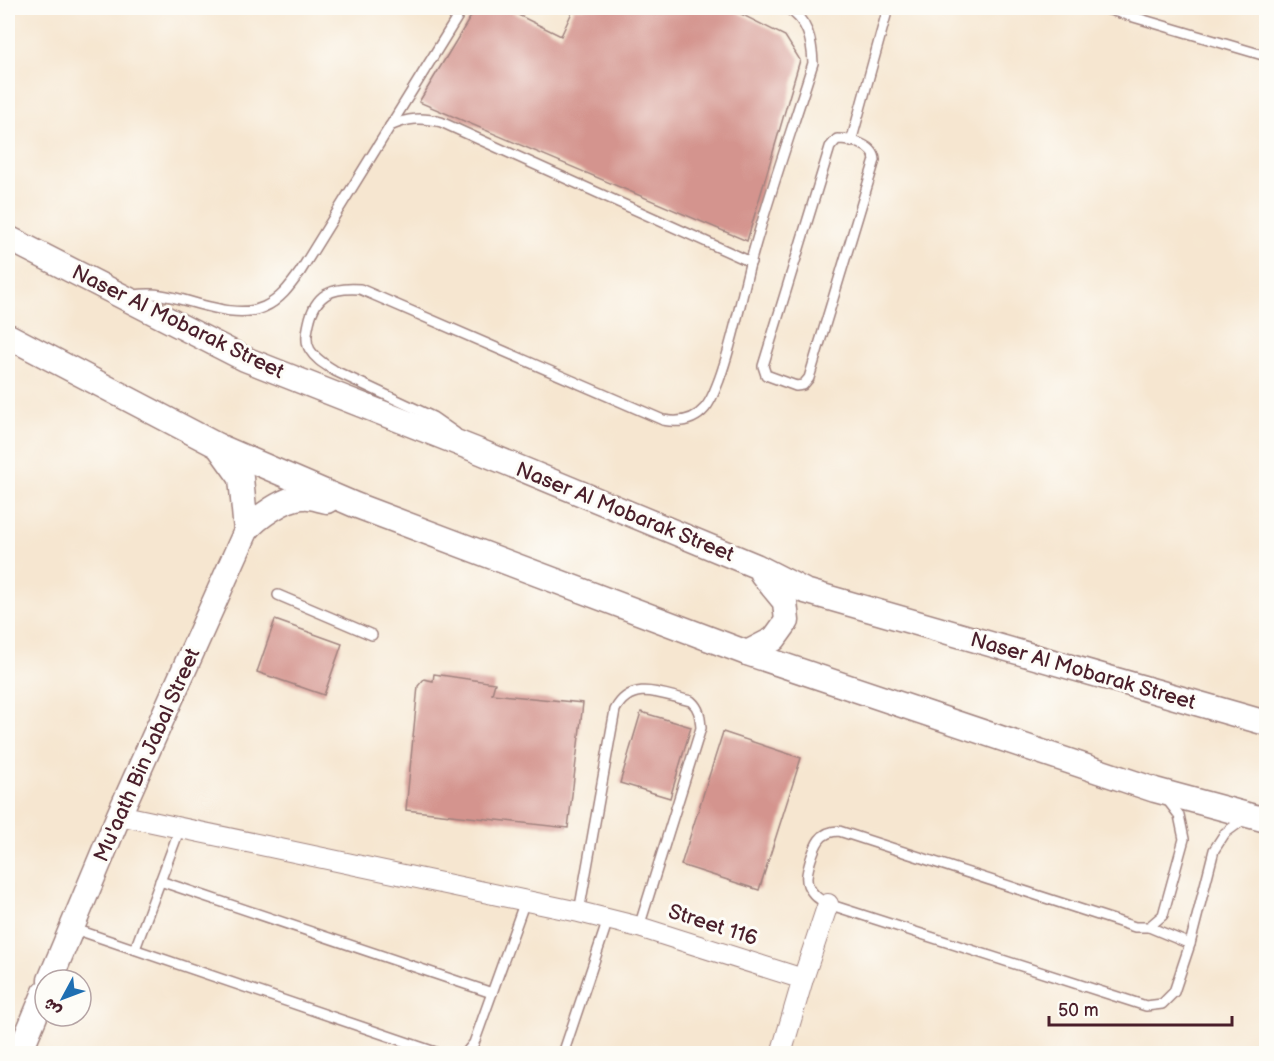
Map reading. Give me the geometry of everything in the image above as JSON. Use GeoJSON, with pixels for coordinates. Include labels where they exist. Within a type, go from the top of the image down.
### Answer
{"type":"FeatureCollection","features":[{"type":"Feature","properties":{"kind":"street","name":"Naser Al Mobarak Street"},"geometry":{"type":"LineString","coordinates":[[8,238],[245,359],[476,450],[756,566],[805,591],[1266,723]]}},
{"type":"Feature","properties":{"kind":"street"},"geometry":{"type":"LineString","coordinates":[[8,336],[218,446],[355,505],[747,653],[1155,790],[1258,818]]}},
{"type":"Feature","properties":{"kind":"street","name":"Mu'aath Bin Jabal Street"},"geometry":{"type":"LineString","coordinates":[[218,446],[241,478],[246,531]]}},
{"type":"Feature","properties":{"kind":"street","name":"Mu'aath Bin Jabal Street"},"geometry":{"type":"LineString","coordinates":[[55,968],[119,815],[246,531],[252,523],[279,505],[302,496],[355,505]]}},
{"type":"Feature","properties":{"kind":"street"},"geometry":{"type":"LineString","coordinates":[[747,653],[774,639],[787,621],[785,602],[756,566]]}},
{"type":"Feature","properties":{"kind":"street","name":"Street 116"},"geometry":{"type":"LineString","coordinates":[[119,815],[579,912],[639,927],[803,979]]}},
{"type":"Feature","properties":{"kind":"street"},"geometry":{"type":"LineString","coordinates":[[782,1053],[828,904]]}},
{"type":"Feature","properties":{"kind":"street"},"geometry":{"type":"LineString","coordinates":[[19,1053],[33,1020]]}},
{"type":"Feature","properties":{"kind":"lane"},"geometry":{"type":"LineString","coordinates":[[121,295],[158,294],[227,310],[246,312],[263,308],[278,299],[300,272],[463,8]]}},
{"type":"Feature","properties":{"kind":"lane"},"geometry":{"type":"LineString","coordinates":[[476,450],[454,430],[434,417],[335,371],[313,355],[308,348],[306,334],[310,315],[322,297],[340,288],[360,289],[663,420],[674,422],[695,417],[711,400],[724,367],[751,262],[813,63],[813,43],[805,24],[787,8]]}},
{"type":"Feature","properties":{"kind":"lane"},"geometry":{"type":"LineString","coordinates":[[851,142],[888,8]]}},
{"type":"Feature","properties":{"kind":"lane"},"geometry":{"type":"LineString","coordinates":[[1103,8],[1266,56]]}},
{"type":"Feature","properties":{"kind":"lane"},"geometry":{"type":"LineString","coordinates":[[390,126],[415,118],[441,122],[751,262]]}},
{"type":"Feature","properties":{"kind":"lane"},"geometry":{"type":"LineString","coordinates":[[837,140],[851,142],[870,149],[874,154],[874,160],[809,378],[803,385],[796,386],[766,375],[762,369],[763,363],[830,147],[837,140]]}},
{"type":"Feature","properties":{"kind":"lane"},"geometry":{"type":"LineString","coordinates":[[278,596],[372,635]]}},
{"type":"Feature","properties":{"kind":"lane"},"geometry":{"type":"LineString","coordinates":[[579,912],[615,710],[620,701],[634,692],[643,690],[691,701],[700,716],[700,728],[639,927]]}},
{"type":"Feature","properties":{"kind":"lane"},"geometry":{"type":"LineString","coordinates":[[1149,927],[1162,915],[1184,839],[1179,815],[1165,796],[1155,790]]}},
{"type":"Feature","properties":{"kind":"lane"},"geometry":{"type":"LineString","coordinates":[[1190,944],[1149,927],[1135,927],[839,831],[832,831],[815,844],[806,876],[807,884],[815,897],[828,904],[1146,1006],[1162,1004],[1174,992],[1190,944],[1214,850],[1225,833],[1258,818]]}},
{"type":"Feature","properties":{"kind":"lane"},"geometry":{"type":"LineString","coordinates":[[135,949],[180,828]]}},
{"type":"Feature","properties":{"kind":"lane"},"geometry":{"type":"LineString","coordinates":[[160,881],[492,993]]}},
{"type":"Feature","properties":{"kind":"lane"},"geometry":{"type":"LineString","coordinates":[[465,1053],[474,1043],[525,901]]}},
{"type":"Feature","properties":{"kind":"lane"},"geometry":{"type":"LineString","coordinates":[[563,1053],[608,920]]}},
{"type":"Feature","properties":{"kind":"lane"},"geometry":{"type":"LineString","coordinates":[[72,928],[441,1053]]}},
{"type":"Feature","properties":{"kind":"building"},"geometry":{"type":"Polygon","coordinates":[[[476,8],[504,8],[561,36],[574,8],[729,8],[785,36],[800,60],[747,241],[419,102],[476,8]]]}},
{"type":"Feature","properties":{"kind":"building"},"geometry":{"type":"Polygon","coordinates":[[[275,620],[342,644],[324,695],[257,672],[275,620]]]}},
{"type":"Feature","properties":{"kind":"building"},"geometry":{"type":"Polygon","coordinates":[[[434,674],[495,683],[492,694],[583,703],[568,828],[406,810],[418,686],[424,679],[433,681],[434,674]]]}},
{"type":"Feature","properties":{"kind":"building"},"geometry":{"type":"Polygon","coordinates":[[[641,712],[691,727],[670,798],[620,783],[641,712]]]}},
{"type":"Feature","properties":{"kind":"building"},"geometry":{"type":"Polygon","coordinates":[[[723,732],[801,758],[759,890],[681,865],[723,732]]]}}]}
